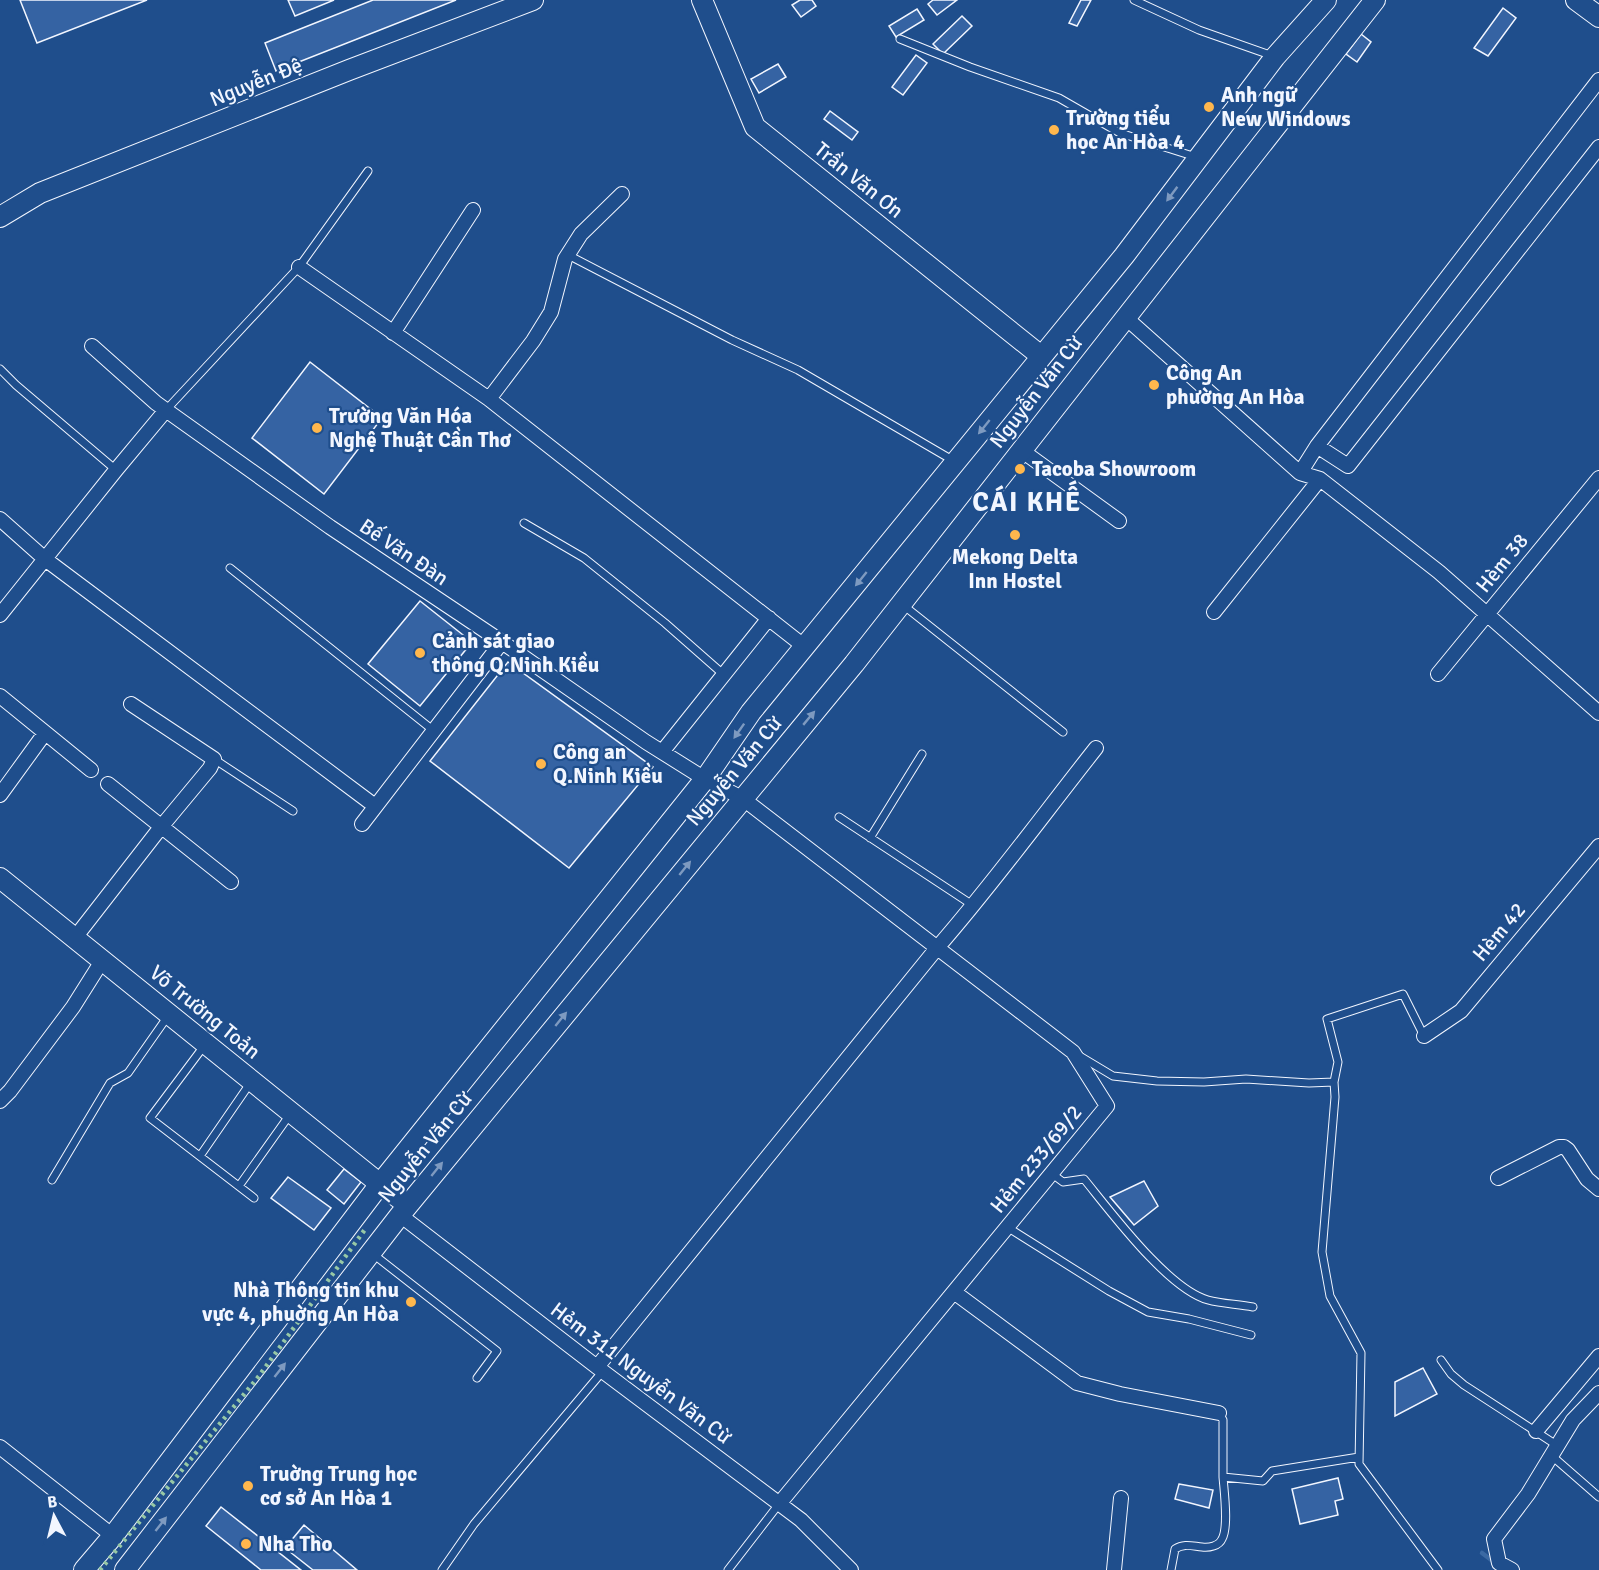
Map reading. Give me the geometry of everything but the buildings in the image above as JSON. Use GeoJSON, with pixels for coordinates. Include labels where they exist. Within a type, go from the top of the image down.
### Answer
{"type":"FeatureCollection","features":[{"type":"Feature","properties":{"kind":"main road","name":"Nguyễn Đệ"},"geometry":{"type":"LineString","coordinates":[[0,217],[51,189],[349,70],[533,0]]}},
{"type":"Feature","properties":{"kind":"main road","name":"Trần Văn Ơn"},"geometry":{"type":"LineString","coordinates":[[702,0],[755,127],[1041,356]]}},
{"type":"Feature","properties":{"kind":"main road","name":"Nguyễn Văn Cừ"},"geometry":{"type":"LineString","coordinates":[[84,1570],[113,1536],[380,1184],[705,779],[751,712],[1124,256],[1275,57],[1326,0]]}},
{"type":"Feature","properties":{"kind":"main road","name":"Nguyễn Văn Cừ"},"geometry":{"type":"LineString","coordinates":[[125,1570],[404,1210],[854,664],[1375,0]]}},
{"type":"Feature","properties":{"kind":"main road"},"geometry":{"type":"LineString","coordinates":[[1576,0],[1597,13]]}},
{"type":"Feature","properties":{"kind":"main road","name":"Võ Trường Toản"},"geometry":{"type":"LineString","coordinates":[[0,878],[380,1184],[404,1210]]}},
{"type":"Feature","properties":{"kind":"street"},"geometry":{"type":"LineString","coordinates":[[1300,473],[1317,446],[1599,80]]}},
{"type":"Feature","properties":{"kind":"street"},"geometry":{"type":"LineString","coordinates":[[1317,446],[1348,466],[1599,147]]}},
{"type":"Feature","properties":{"kind":"street"},"geometry":{"type":"LineString","coordinates":[[489,399],[551,312],[567,255],[581,234],[622,194]]}},
{"type":"Feature","properties":{"kind":"street"},"geometry":{"type":"LineString","coordinates":[[393,333],[473,210]]}},
{"type":"Feature","properties":{"kind":"street"},"geometry":{"type":"LineString","coordinates":[[299,267],[489,399],[805,646]]}},
{"type":"Feature","properties":{"kind":"street"},"geometry":{"type":"LineString","coordinates":[[1125,317],[1300,473],[1320,479],[1439,572],[1599,713]]}},
{"type":"Feature","properties":{"kind":"street","name":"Bế Văn Đàn"},"geometry":{"type":"LineString","coordinates":[[92,346],[166,410],[330,528],[705,779]]}},
{"type":"Feature","properties":{"kind":"street"},"geometry":{"type":"LineString","coordinates":[[0,615],[166,410]]}},
{"type":"Feature","properties":{"kind":"street"},"geometry":{"type":"LineString","coordinates":[[1021,450],[1119,521]]}},
{"type":"Feature","properties":{"kind":"street","name":"Hèm 38"},"geometry":{"type":"LineString","coordinates":[[1438,674],[1599,478]]}},
{"type":"Feature","properties":{"kind":"street"},"geometry":{"type":"LineString","coordinates":[[1214,612],[1320,479]]}},
{"type":"Feature","properties":{"kind":"street"},"geometry":{"type":"LineString","coordinates":[[0,519],[45,559],[375,806]]}},
{"type":"Feature","properties":{"kind":"street"},"geometry":{"type":"LineString","coordinates":[[662,752],[768,618]]}},
{"type":"Feature","properties":{"kind":"street"},"geometry":{"type":"LineString","coordinates":[[362,824],[502,642]]}},
{"type":"Feature","properties":{"kind":"street"},"geometry":{"type":"LineString","coordinates":[[0,696],[91,770]]}},
{"type":"Feature","properties":{"kind":"street"},"geometry":{"type":"LineString","coordinates":[[74,939],[210,768],[214,759],[131,704]]}},
{"type":"Feature","properties":{"kind":"street"},"geometry":{"type":"LineString","coordinates":[[0,795],[45,733]]}},
{"type":"Feature","properties":{"kind":"street"},"geometry":{"type":"LineString","coordinates":[[600,1369],[937,948],[974,906],[1096,748]]}},
{"type":"Feature","properties":{"kind":"street","name":"Hẻm 233/69/2"},"geometry":{"type":"LineString","coordinates":[[705,779],[742,798],[1073,1052],[1107,1106],[779,1504]]}},
{"type":"Feature","properties":{"kind":"street"},"geometry":{"type":"LineString","coordinates":[[108,784],[231,882]]}},
{"type":"Feature","properties":{"kind":"street","name":"Hèm 42"},"geometry":{"type":"LineString","coordinates":[[1424,1036],[1461,1011],[1599,846]]}},
{"type":"Feature","properties":{"kind":"street"},"geometry":{"type":"LineString","coordinates":[[0,1101],[10,1091],[73,1006],[102,961]]}},
{"type":"Feature","properties":{"kind":"street"},"geometry":{"type":"LineString","coordinates":[[1498,1178],[1559,1147],[1564,1147],[1587,1179],[1599,1189]]}},
{"type":"Feature","properties":{"kind":"street","name":"Hẻm 311 Nguyễn Văn Cừ"},"geometry":{"type":"LineString","coordinates":[[404,1210],[600,1369],[801,1520],[851,1570]]}},
{"type":"Feature","properties":{"kind":"street"},"geometry":{"type":"LineString","coordinates":[[954,1292],[1077,1383],[1120,1394],[1219,1413]]}},
{"type":"Feature","properties":{"kind":"street"},"geometry":{"type":"LineString","coordinates":[[1536,1431],[1599,1356]]}},
{"type":"Feature","properties":{"kind":"street"},"geometry":{"type":"LineString","coordinates":[[1512,1570],[1499,1563],[1494,1539],[1528,1494],[1573,1420],[1599,1393]]}},
{"type":"Feature","properties":{"kind":"street"},"geometry":{"type":"LineString","coordinates":[[0,1447],[113,1536]]}},
{"type":"Feature","properties":{"kind":"street"},"geometry":{"type":"LineString","coordinates":[[1114,1570],[1121,1498]]}},
{"type":"Feature","properties":{"kind":"lane"},"geometry":{"type":"LineString","coordinates":[[1134,0],[1199,30],[1275,57]]}},
{"type":"Feature","properties":{"kind":"lane"},"geometry":{"type":"LineString","coordinates":[[900,39],[970,68],[1059,98],[1120,133],[1199,158]]}},
{"type":"Feature","properties":{"kind":"lane"},"geometry":{"type":"LineString","coordinates":[[166,410],[299,267],[368,171]]}},
{"type":"Feature","properties":{"kind":"lane"},"geometry":{"type":"LineString","coordinates":[[567,255],[732,340],[798,370],[956,462]]}},
{"type":"Feature","properties":{"kind":"lane"},"geometry":{"type":"LineString","coordinates":[[0,369],[116,470]]}},
{"type":"Feature","properties":{"kind":"lane"},"geometry":{"type":"LineString","coordinates":[[524,524],[584,558],[665,623],[723,674]]}},
{"type":"Feature","properties":{"kind":"lane"},"geometry":{"type":"LineString","coordinates":[[230,568],[434,731]]}},
{"type":"Feature","properties":{"kind":"lane"},"geometry":{"type":"LineString","coordinates":[[901,604],[1063,732]]}},
{"type":"Feature","properties":{"kind":"lane"},"geometry":{"type":"LineString","coordinates":[[870,837],[922,754]]}},
{"type":"Feature","properties":{"kind":"lane"},"geometry":{"type":"LineString","coordinates":[[214,759],[293,811]]}},
{"type":"Feature","properties":{"kind":"lane"},"geometry":{"type":"LineString","coordinates":[[839,817],[974,906]]}},
{"type":"Feature","properties":{"kind":"lane"},"geometry":{"type":"LineString","coordinates":[[1424,1036],[1403,994],[1327,1019],[1338,1062],[1334,1082],[1335,1097],[1322,1252],[1330,1296],[1361,1353],[1359,1464],[1438,1570]]}},
{"type":"Feature","properties":{"kind":"lane"},"geometry":{"type":"LineString","coordinates":[[52,1180],[110,1083],[128,1073],[169,1014]]}},
{"type":"Feature","properties":{"kind":"lane"},"geometry":{"type":"LineString","coordinates":[[206,1044],[150,1118],[254,1198]]}},
{"type":"Feature","properties":{"kind":"lane"},"geometry":{"type":"LineString","coordinates":[[1073,1052],[1113,1076],[1156,1081],[1204,1082],[1246,1079],[1309,1083],[1334,1082]]}},
{"type":"Feature","properties":{"kind":"lane"},"geometry":{"type":"LineString","coordinates":[[200,1156],[252,1081]]}},
{"type":"Feature","properties":{"kind":"lane"},"geometry":{"type":"LineString","coordinates":[[239,1186],[291,1112]]}},
{"type":"Feature","properties":{"kind":"lane"},"geometry":{"type":"LineString","coordinates":[[1052,1173],[1063,1182],[1084,1179],[1133,1238],[1174,1281],[1206,1299],[1253,1307]]}},
{"type":"Feature","properties":{"kind":"lane"},"geometry":{"type":"LineString","coordinates":[[1007,1227],[1109,1291],[1148,1312],[1189,1319],[1251,1335]]}},
{"type":"Feature","properties":{"kind":"lane"},"geometry":{"type":"LineString","coordinates":[[371,1253],[496,1351],[477,1378]]}},
{"type":"Feature","properties":{"kind":"lane"},"geometry":{"type":"LineString","coordinates":[[1441,1360],[1451,1374],[1464,1385],[1536,1431],[1599,1497]]}},
{"type":"Feature","properties":{"kind":"lane"},"geometry":{"type":"LineString","coordinates":[[442,1570],[474,1524],[600,1369]]}},
{"type":"Feature","properties":{"kind":"lane"},"geometry":{"type":"LineString","coordinates":[[1171,1570],[1175,1549],[1181,1545],[1215,1546],[1222,1539],[1225,1528],[1223,1420],[1219,1413]]}},
{"type":"Feature","properties":{"kind":"lane"},"geometry":{"type":"LineString","coordinates":[[1223,1477],[1263,1481],[1272,1472],[1359,1457]]}},
{"type":"Feature","properties":{"kind":"lane"},"geometry":{"type":"LineString","coordinates":[[728,1570],[779,1504]]}},
{"type":"Feature","properties":{"kind":"waterway"},"geometry":{"type":"LineString","coordinates":[[1482,1553],[1494,1562]]}},
{"type":"Feature","properties":{"kind":"hedge"},"geometry":{"type":"LineString","coordinates":[[100,1570],[259,1376],[366,1228]]}},
{"type":"Feature","properties":{"kind":"place","name":"Anh ngữ New Windows"},"geometry":{"type":"Point","coordinates":[1209,107]}},
{"type":"Feature","properties":{"kind":"place","name":"Trường tiểu học An Hòa 4"},"geometry":{"type":"Point","coordinates":[1054,130]}},
{"type":"Feature","properties":{"kind":"place","name":"Công An phường An Hòa"},"geometry":{"type":"Point","coordinates":[1154,385]}},
{"type":"Feature","properties":{"kind":"place","name":"Trường Văn Hóa Nghệ Thuật Cần Thơ"},"geometry":{"type":"Point","coordinates":[317,428]}},
{"type":"Feature","properties":{"kind":"place","name":"Tacoba Showroom"},"geometry":{"type":"Point","coordinates":[1020,469]}},
{"type":"Feature","properties":{"kind":"place","name":"Mekong Delta Inn Hostel"},"geometry":{"type":"Point","coordinates":[1015,535]}},
{"type":"Feature","properties":{"kind":"place","name":"Cảnh sát giao thông Q.Ninh Kiều"},"geometry":{"type":"Point","coordinates":[420,653]}},
{"type":"Feature","properties":{"kind":"place","name":"Công an Q.Ninh Kiều"},"geometry":{"type":"Point","coordinates":[541,764]}},
{"type":"Feature","properties":{"kind":"place","name":"Nhà Thông tin khu vực 4, phuờng An Hòa"},"geometry":{"type":"Point","coordinates":[411,1302]}},
{"type":"Feature","properties":{"kind":"place","name":"Truờng Trung học cơ sở An Hòa 1"},"geometry":{"type":"Point","coordinates":[248,1486]}},
{"type":"Feature","properties":{"kind":"place","name":"Nha Tho"},"geometry":{"type":"Point","coordinates":[246,1544]}},
{"type":"Feature","properties":{"kind":"district","name":"CÁI KHẾ"},"geometry":{"type":"Point","coordinates":[1027,502]}}]}
